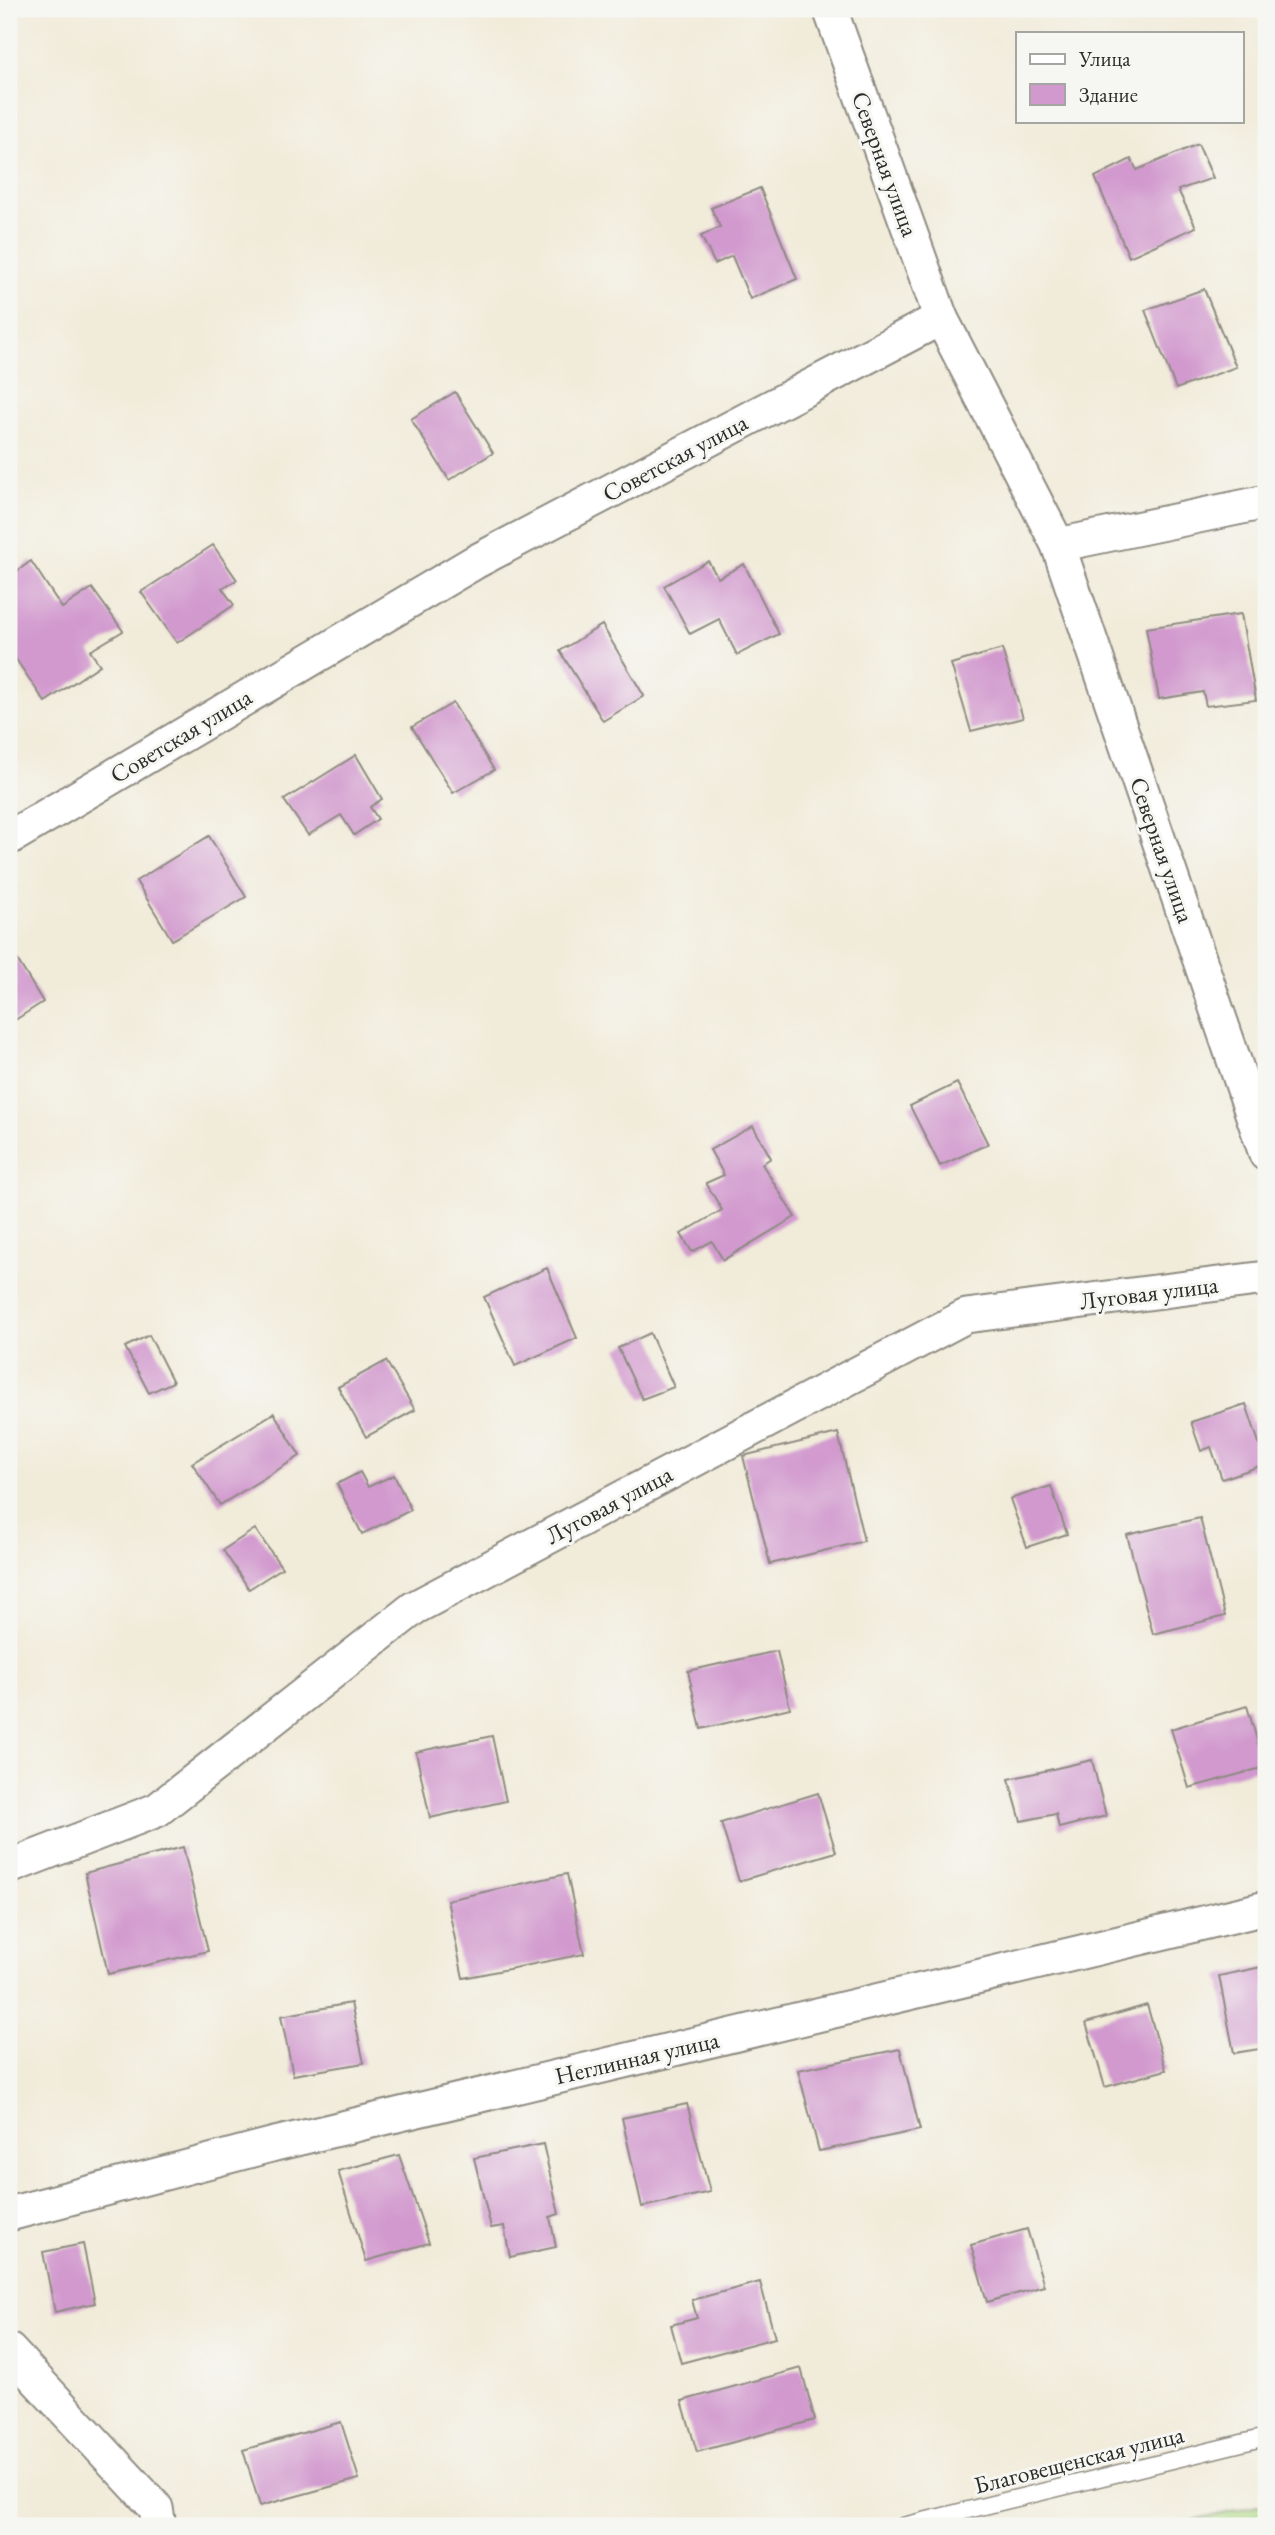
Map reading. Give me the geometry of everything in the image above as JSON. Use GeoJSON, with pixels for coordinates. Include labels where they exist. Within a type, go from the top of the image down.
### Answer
{"type":"FeatureCollection","features":[{"type":"Feature","properties":{"kind":"street","name":"Северная улица"},"geometry":{"type":"LineString","coordinates":[[830,9],[941,318]]}},
{"type":"Feature","properties":{"kind":"street"},"geometry":{"type":"LineString","coordinates":[[941,318],[1058,545],[1266,502]]}},
{"type":"Feature","properties":{"kind":"street","name":"Советская улица"},"geometry":{"type":"LineString","coordinates":[[9,838],[475,562],[941,318]]}},
{"type":"Feature","properties":{"kind":"street","name":"Северная улица"},"geometry":{"type":"LineString","coordinates":[[1058,545],[1266,1154]]}},
{"type":"Feature","properties":{"kind":"street","name":"Луговая улица"},"geometry":{"type":"LineString","coordinates":[[9,1867],[157,1810],[414,1608],[966,1316],[1266,1278]]}},
{"type":"Feature","properties":{"kind":"street","name":"Неглинная улица"},"geometry":{"type":"LineString","coordinates":[[9,2214],[289,2141],[1266,1908]]}},
{"type":"Feature","properties":{"kind":"street"},"geometry":{"type":"LineString","coordinates":[[9,2350],[156,2508],[159,2526]]}},
{"type":"Feature","properties":{"kind":"lane","name":"Благовещенская улица"},"geometry":{"type":"LineString","coordinates":[[902,2526],[1266,2437]]}},
{"type":"Feature","properties":{"kind":"green space"},"geometry":{"type":"Polygon","coordinates":[[[1266,2504],[1266,2526],[1171,2526],[1266,2504]]]}},
{"type":"Feature","properties":{"kind":"building"},"geometry":{"type":"Polygon","coordinates":[[[1198,144],[1213,178],[1178,190],[1196,227],[1129,257],[1095,177],[1131,159],[1137,170],[1198,144]]]}},
{"type":"Feature","properties":{"kind":"building"},"geometry":{"type":"Polygon","coordinates":[[[760,188],[797,279],[750,299],[732,256],[715,264],[701,236],[720,227],[711,208],[760,188]]]}},
{"type":"Feature","properties":{"kind":"building"},"geometry":{"type":"Polygon","coordinates":[[[1204,289],[1236,367],[1176,389],[1145,310],[1204,289]]]}},
{"type":"Feature","properties":{"kind":"building"},"geometry":{"type":"Polygon","coordinates":[[[455,392],[493,453],[449,480],[411,419],[455,392]]]}},
{"type":"Feature","properties":{"kind":"building"},"geometry":{"type":"Polygon","coordinates":[[[213,545],[237,580],[222,588],[234,605],[177,643],[141,592],[213,545]]]}},
{"type":"Feature","properties":{"kind":"building"},"geometry":{"type":"Polygon","coordinates":[[[31,561],[62,608],[92,588],[123,631],[90,651],[100,665],[45,702],[9,649],[9,577],[31,561]]]}},
{"type":"Feature","properties":{"kind":"building"},"geometry":{"type":"Polygon","coordinates":[[[708,561],[718,578],[744,564],[779,634],[737,655],[719,619],[690,634],[664,586],[708,561]]]}},
{"type":"Feature","properties":{"kind":"building"},"geometry":{"type":"Polygon","coordinates":[[[1241,614],[1256,700],[1206,706],[1203,692],[1159,699],[1146,628],[1241,614]]]}},
{"type":"Feature","properties":{"kind":"building"},"geometry":{"type":"Polygon","coordinates":[[[602,625],[644,696],[603,721],[560,651],[602,625]]]}},
{"type":"Feature","properties":{"kind":"building"},"geometry":{"type":"Polygon","coordinates":[[[1002,649],[1023,718],[971,731],[951,664],[1002,649]]]}},
{"type":"Feature","properties":{"kind":"building"},"geometry":{"type":"Polygon","coordinates":[[[453,703],[494,770],[453,793],[412,727],[453,703]]]}},
{"type":"Feature","properties":{"kind":"building"},"geometry":{"type":"Polygon","coordinates":[[[356,755],[382,799],[370,807],[378,819],[354,835],[341,815],[308,835],[284,800],[356,755]]]}},
{"type":"Feature","properties":{"kind":"building"},"geometry":{"type":"Polygon","coordinates":[[[209,836],[246,897],[172,940],[136,881],[209,836]]]}},
{"type":"Feature","properties":{"kind":"building"},"geometry":{"type":"Polygon","coordinates":[[[9,946],[43,1002],[9,1024],[9,946]]]}},
{"type":"Feature","properties":{"kind":"building"},"geometry":{"type":"Polygon","coordinates":[[[957,1083],[988,1144],[940,1166],[910,1106],[957,1083]]]}},
{"type":"Feature","properties":{"kind":"building"},"geometry":{"type":"Polygon","coordinates":[[[753,1126],[771,1158],[762,1164],[795,1217],[723,1260],[712,1241],[692,1252],[681,1234],[722,1210],[706,1183],[724,1175],[710,1150],[753,1126]]]}},
{"type":"Feature","properties":{"kind":"building"},"geometry":{"type":"Polygon","coordinates":[[[547,1268],[577,1338],[515,1366],[484,1297],[547,1268]]]}},
{"type":"Feature","properties":{"kind":"building"},"geometry":{"type":"Polygon","coordinates":[[[650,1333],[674,1387],[642,1399],[618,1348],[650,1333]]]}},
{"type":"Feature","properties":{"kind":"building"},"geometry":{"type":"Polygon","coordinates":[[[149,1335],[173,1382],[149,1393],[125,1347],[149,1335]]]}},
{"type":"Feature","properties":{"kind":"building"},"geometry":{"type":"Polygon","coordinates":[[[386,1361],[415,1410],[366,1437],[338,1387],[386,1361]]]}},
{"type":"Feature","properties":{"kind":"building"},"geometry":{"type":"Polygon","coordinates":[[[1246,1404],[1266,1464],[1222,1479],[1211,1447],[1201,1451],[1191,1422],[1246,1404]]]}},
{"type":"Feature","properties":{"kind":"building"},"geometry":{"type":"Polygon","coordinates":[[[274,1413],[300,1456],[220,1505],[192,1463],[274,1413]]]}},
{"type":"Feature","properties":{"kind":"building"},"geometry":{"type":"Polygon","coordinates":[[[838,1433],[864,1541],[770,1564],[743,1456],[838,1433]]]}},
{"type":"Feature","properties":{"kind":"building"},"geometry":{"type":"Polygon","coordinates":[[[360,1472],[368,1487],[394,1475],[411,1510],[362,1534],[337,1484],[360,1472]]]}},
{"type":"Feature","properties":{"kind":"building"},"geometry":{"type":"Polygon","coordinates":[[[1051,1486],[1067,1534],[1027,1547],[1010,1499],[1051,1486]]]}},
{"type":"Feature","properties":{"kind":"building"},"geometry":{"type":"Polygon","coordinates":[[[1200,1518],[1225,1616],[1153,1634],[1127,1535],[1200,1518]]]}},
{"type":"Feature","properties":{"kind":"building"},"geometry":{"type":"Polygon","coordinates":[[[255,1529],[282,1568],[249,1589],[223,1550],[255,1529]]]}},
{"type":"Feature","properties":{"kind":"building"},"geometry":{"type":"Polygon","coordinates":[[[777,1651],[790,1708],[701,1729],[688,1671],[777,1651]]]}},
{"type":"Feature","properties":{"kind":"building"},"geometry":{"type":"Polygon","coordinates":[[[1247,1706],[1265,1767],[1189,1788],[1171,1729],[1247,1706]]]}},
{"type":"Feature","properties":{"kind":"building"},"geometry":{"type":"Polygon","coordinates":[[[492,1736],[506,1801],[430,1818],[416,1752],[492,1736]]]}},
{"type":"Feature","properties":{"kind":"building"},"geometry":{"type":"Polygon","coordinates":[[[1092,1760],[1106,1816],[1059,1828],[1056,1814],[1021,1821],[1009,1779],[1092,1760]]]}},
{"type":"Feature","properties":{"kind":"building"},"geometry":{"type":"Polygon","coordinates":[[[818,1793],[836,1852],[739,1881],[721,1823],[818,1793]]]}},
{"type":"Feature","properties":{"kind":"building"},"geometry":{"type":"Polygon","coordinates":[[[183,1847],[208,1951],[108,1974],[85,1873],[183,1847]]]}},
{"type":"Feature","properties":{"kind":"building"},"geometry":{"type":"Polygon","coordinates":[[[567,1874],[584,1954],[463,1978],[447,1900],[567,1874]]]}},
{"type":"Feature","properties":{"kind":"building"},"geometry":{"type":"Polygon","coordinates":[[[1266,1966],[1266,2048],[1234,2053],[1219,1976],[1266,1966]]]}},
{"type":"Feature","properties":{"kind":"building"},"geometry":{"type":"Polygon","coordinates":[[[351,2003],[364,2063],[293,2075],[281,2016],[351,2003]]]}},
{"type":"Feature","properties":{"kind":"building"},"geometry":{"type":"Polygon","coordinates":[[[1147,2005],[1166,2070],[1105,2087],[1086,2023],[1147,2005]]]}},
{"type":"Feature","properties":{"kind":"building"},"geometry":{"type":"Polygon","coordinates":[[[900,2049],[920,2130],[819,2151],[798,2070],[900,2049]]]}},
{"type":"Feature","properties":{"kind":"building"},"geometry":{"type":"Polygon","coordinates":[[[687,2104],[710,2192],[642,2207],[622,2118],[687,2104]]]}},
{"type":"Feature","properties":{"kind":"building"},"geometry":{"type":"Polygon","coordinates":[[[543,2144],[559,2214],[550,2217],[556,2247],[510,2257],[504,2226],[491,2228],[474,2158],[543,2144]]]}},
{"type":"Feature","properties":{"kind":"building"},"geometry":{"type":"Polygon","coordinates":[[[399,2155],[429,2243],[366,2261],[338,2171],[399,2155]]]}},
{"type":"Feature","properties":{"kind":"building"},"geometry":{"type":"Polygon","coordinates":[[[1027,2229],[1044,2286],[987,2302],[971,2245],[1027,2229]]]}},
{"type":"Feature","properties":{"kind":"building"},"geometry":{"type":"Polygon","coordinates":[[[83,2244],[95,2303],[55,2312],[43,2252],[83,2244]]]}},
{"type":"Feature","properties":{"kind":"building"},"geometry":{"type":"Polygon","coordinates":[[[760,2282],[775,2338],[681,2363],[671,2325],[697,2318],[692,2300],[760,2282]]]}},
{"type":"Feature","properties":{"kind":"building"},"geometry":{"type":"Polygon","coordinates":[[[801,2368],[815,2420],[697,2452],[682,2401],[801,2368]]]}},
{"type":"Feature","properties":{"kind":"building"},"geometry":{"type":"Polygon","coordinates":[[[341,2422],[359,2479],[260,2506],[243,2450],[341,2422]]]}}]}
